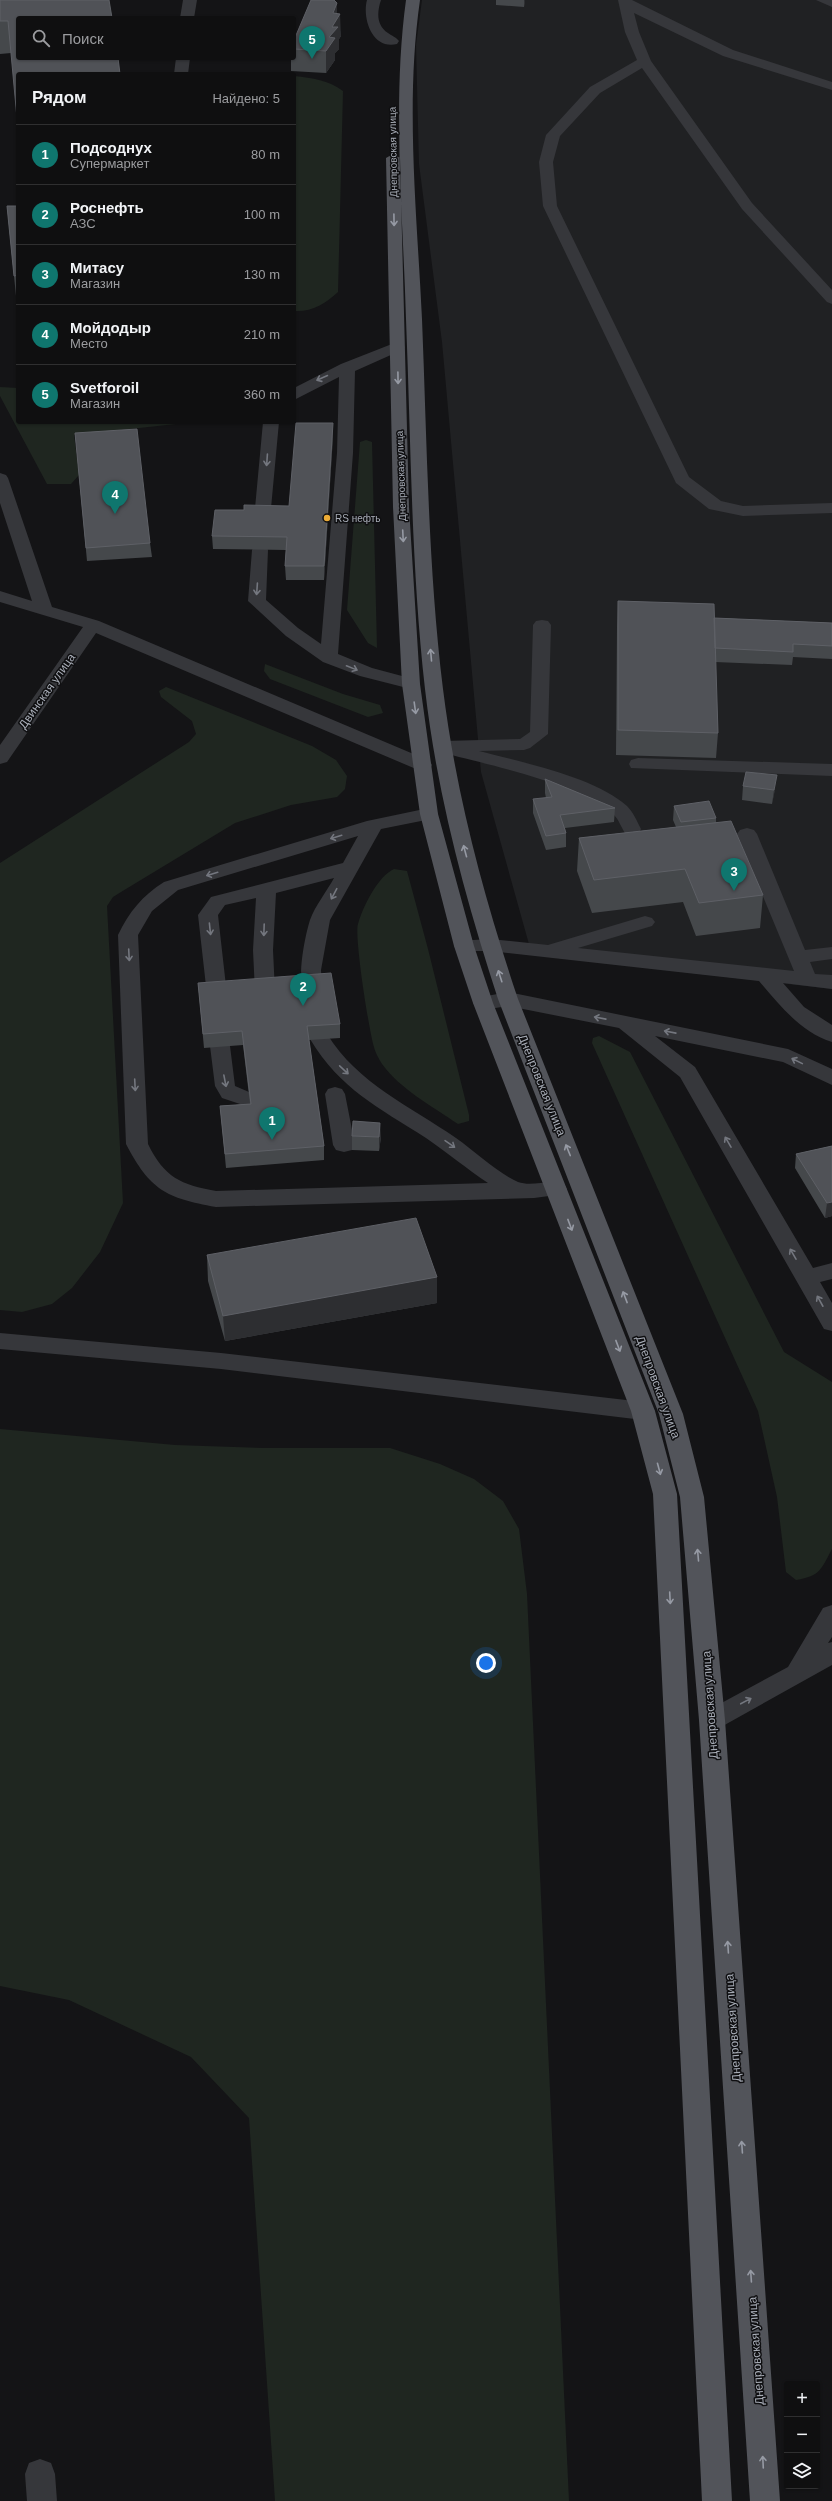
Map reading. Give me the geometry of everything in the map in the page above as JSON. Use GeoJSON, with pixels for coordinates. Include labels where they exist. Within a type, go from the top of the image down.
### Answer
{"type":"FeatureCollection","features":[{"type":"Feature","properties":{"kind":"main road","name":"Днепровская улица"},"geometry":{"type":"LineString","coordinates":[[399,0],[392,41],[401,507],[411,684],[430,814],[464,946],[483,1003],[643,1411],[665,1494],[717,2501]]}},
{"type":"Feature","properties":{"kind":"main road","name":"Днепровская улица"},"geometry":{"type":"LineString","coordinates":[[413,0],[407,43],[408,164],[415,342],[419,508],[434,689],[442,747],[453,805],[490,945],[508,999],[670,1414],[692,1497],[712,1720],[765,2501]]}},
{"type":"Feature","properties":{"kind":"lane"},"geometry":{"type":"LineString","coordinates":[[187,16],[190,0]]}},
{"type":"Feature","properties":{"kind":"lane"},"geometry":{"type":"LineString","coordinates":[[374,0],[370,11],[373,29],[381,37],[392,41]]}},
{"type":"Feature","properties":{"kind":"lane"},"geometry":{"type":"LineString","coordinates":[[823,0],[832,2]]}},
{"type":"Feature","properties":{"kind":"lane"},"geometry":{"type":"LineString","coordinates":[[626,2],[632,32],[644,61],[747,206],[832,299]]}},
{"type":"Feature","properties":{"kind":"lane"},"geometry":{"type":"LineString","coordinates":[[626,2],[728,53],[832,86]]}},
{"type":"Feature","properties":{"kind":"lane"},"geometry":{"type":"LineString","coordinates":[[181,72],[182,60]]}},
{"type":"Feature","properties":{"kind":"lane"},"geometry":{"type":"LineString","coordinates":[[644,61],[595,90],[553,135],[546,162],[550,206],[682,480],[715,505],[743,511],[832,508]]}},
{"type":"Feature","properties":{"kind":"lane"},"geometry":{"type":"LineString","coordinates":[[296,394],[312,383],[397,347]]}},
{"type":"Feature","properties":{"kind":"lane"},"geometry":{"type":"LineString","coordinates":[[329,658],[345,453],[347,367]]}},
{"type":"Feature","properties":{"kind":"lane"},"geometry":{"type":"LineString","coordinates":[[262,519],[271,424]]}},
{"type":"Feature","properties":{"kind":"lane"},"geometry":{"type":"LineString","coordinates":[[0,478],[44,609]]}},
{"type":"Feature","properties":{"kind":"lane"},"geometry":{"type":"LineString","coordinates":[[260,550],[257,601],[283,627],[329,658],[377,677],[411,684]]}},
{"type":"Feature","properties":{"kind":"lane"},"geometry":{"type":"LineString","coordinates":[[0,596],[93,625],[423,765]]}},
{"type":"Feature","properties":{"kind":"lane","name":"Двинская улица"},"geometry":{"type":"LineString","coordinates":[[0,758],[93,625]]}},
{"type":"Feature","properties":{"kind":"lane"},"geometry":{"type":"LineString","coordinates":[[442,747],[524,744],[539,734],[542,625]]}},
{"type":"Feature","properties":{"kind":"lane"},"geometry":{"type":"LineString","coordinates":[[442,747],[563,782],[598,796],[618,808],[625,815],[632,829]]}},
{"type":"Feature","properties":{"kind":"lane"},"geometry":{"type":"LineString","coordinates":[[638,764],[832,770]]}},
{"type":"Feature","properties":{"kind":"lane"},"geometry":{"type":"LineString","coordinates":[[430,814],[374,825],[171,886],[150,899],[139,911],[128,935],[137,1144],[148,1166],[164,1182],[187,1194],[216,1199],[556,1189]]}},
{"type":"Feature","properties":{"kind":"lane"},"geometry":{"type":"LineString","coordinates":[[312,988],[311,970],[320,920],[348,868],[374,825]]}},
{"type":"Feature","properties":{"kind":"lane"},"geometry":{"type":"LineString","coordinates":[[747,834],[807,979]]}},
{"type":"Feature","properties":{"kind":"lane"},"geometry":{"type":"LineString","coordinates":[[217,995],[208,915],[218,901],[266,891],[348,868]]}},
{"type":"Feature","properties":{"kind":"lane"},"geometry":{"type":"LineString","coordinates":[[265,992],[263,950],[266,891]]}},
{"type":"Feature","properties":{"kind":"lane"},"geometry":{"type":"LineString","coordinates":[[545,951],[645,922]]}},
{"type":"Feature","properties":{"kind":"lane"},"geometry":{"type":"LineString","coordinates":[[464,946],[490,945],[832,982]]}},
{"type":"Feature","properties":{"kind":"lane"},"geometry":{"type":"LineString","coordinates":[[798,957],[832,953]]}},
{"type":"Feature","properties":{"kind":"lane"},"geometry":{"type":"LineString","coordinates":[[766,976],[797,1012],[832,1035]]}},
{"type":"Feature","properties":{"kind":"lane"},"geometry":{"type":"LineString","coordinates":[[483,1003],[508,999],[788,1056],[832,1078]]}},
{"type":"Feature","properties":{"kind":"lane"},"geometry":{"type":"LineString","coordinates":[[625,1023],[688,1072],[832,1324]]}},
{"type":"Feature","properties":{"kind":"lane"},"geometry":{"type":"LineString","coordinates":[[320,1039],[326,1051],[335,1062],[367,1091],[417,1121],[515,1190]]}},
{"type":"Feature","properties":{"kind":"lane"},"geometry":{"type":"LineString","coordinates":[[220,1046],[227,1089],[229,1093],[250,1100]]}},
{"type":"Feature","properties":{"kind":"lane"},"geometry":{"type":"LineString","coordinates":[[344,1145],[322,1093],[367,1091]]}},
{"type":"Feature","properties":{"kind":"lane"},"geometry":{"type":"LineString","coordinates":[[807,1278],[832,1271]]}},
{"type":"Feature","properties":{"kind":"lane"},"geometry":{"type":"LineString","coordinates":[[0,1342],[221,1361],[643,1411]]}},
{"type":"Feature","properties":{"kind":"lane"},"geometry":{"type":"LineString","coordinates":[[797,1674],[832,1615]]}},
{"type":"Feature","properties":{"kind":"lane"},"geometry":{"type":"LineString","coordinates":[[712,1720],[797,1674],[832,1652]]}},
{"type":"Feature","properties":{"kind":"shaded area"},"geometry":{"type":"Polygon","coordinates":[[[422,0],[832,0],[832,989],[532,955],[481,772],[442,342],[419,164],[416,45],[422,0]]]}},
{"type":"Feature","properties":{"kind":"shaded area"},"geometry":{"type":"Polygon","coordinates":[[[296,76],[320,80],[332,84],[343,91],[338,292],[318,306],[296,311],[296,76]]]}},
{"type":"Feature","properties":{"kind":"shaded area"},"geometry":{"type":"Polygon","coordinates":[[[0,387],[16,388],[16,424],[176,424],[74,435],[79,475],[71,484],[47,484],[0,396],[0,387]]]}},
{"type":"Feature","properties":{"kind":"shaded area"},"geometry":{"type":"Polygon","coordinates":[[[366,440],[372,442],[377,648],[368,643],[347,610],[360,442],[366,440]]]}},
{"type":"Feature","properties":{"kind":"shaded area"},"geometry":{"type":"Polygon","coordinates":[[[265,664],[343,694],[380,705],[383,713],[368,717],[270,679],[264,671],[265,664]]]}},
{"type":"Feature","properties":{"kind":"shaded area"},"geometry":{"type":"Polygon","coordinates":[[[166,687],[312,746],[336,760],[347,776],[345,789],[337,797],[291,805],[235,823],[113,897],[107,906],[123,1203],[100,1252],[72,1288],[52,1304],[22,1312],[0,1310],[0,863],[189,742],[196,734],[192,721],[161,697],[159,691],[166,687]]]}},
{"type":"Feature","properties":{"kind":"shaded area"},"geometry":{"type":"Polygon","coordinates":[[[394,869],[407,871],[428,949],[469,1115],[469,1121],[458,1124],[427,1104],[389,1073],[377,1056],[369,1023],[357,932],[363,909],[376,885],[394,869]]]}},
{"type":"Feature","properties":{"kind":"shaded area"},"geometry":{"type":"Polygon","coordinates":[[[599,1036],[630,1052],[784,1352],[832,1382],[832,1549],[822,1567],[811,1576],[796,1580],[786,1572],[777,1497],[758,1411],[592,1043],[593,1038],[599,1036]]]}},
{"type":"Feature","properties":{"kind":"shaded area"},"geometry":{"type":"Polygon","coordinates":[[[0,1429],[175,1445],[264,1448],[390,1448],[440,1464],[474,1479],[503,1501],[519,1529],[527,1594],[569,2501],[275,2501],[249,2118],[191,2057],[69,2000],[0,1986],[0,1429]]]}},
{"type":"Feature","properties":{"kind":"building"},"geometry":{"type":"Polygon","coordinates":[[[0,0],[109,0],[112,16],[16,16],[16,60],[118,60],[120,72],[16,72],[16,107],[8,21],[0,21],[0,0]]]}},
{"type":"Feature","properties":{"kind":"building"},"geometry":{"type":"Polygon","coordinates":[[[311,0],[334,0],[337,3],[333,13],[340,14],[332,27],[338,27],[329,37],[335,38],[326,51],[296,49],[296,35],[311,0]]]}},
{"type":"Feature","properties":{"kind":"building"},"geometry":{"type":"Polygon","coordinates":[[[7,206],[16,206],[16,276],[14,276],[7,206]]]}},
{"type":"Feature","properties":{"kind":"building"},"geometry":{"type":"Polygon","coordinates":[[[296,423],[333,423],[324,566],[285,566],[287,537],[212,536],[215,510],[244,510],[244,505],[289,506],[296,423]]]}},
{"type":"Feature","properties":{"kind":"building"},"geometry":{"type":"Polygon","coordinates":[[[137,429],[150,543],[86,548],[75,433],[137,429]]]}},
{"type":"Feature","properties":{"kind":"building"},"geometry":{"type":"Polygon","coordinates":[[[618,601],[714,604],[718,733],[618,730],[618,601]]]}},
{"type":"Feature","properties":{"kind":"building"},"geometry":{"type":"Polygon","coordinates":[[[714,618],[832,623],[832,646],[793,644],[793,652],[715,648],[714,618]]]}},
{"type":"Feature","properties":{"kind":"building"},"geometry":{"type":"Polygon","coordinates":[[[746,772],[777,775],[774,790],[743,786],[746,772]]]}},
{"type":"Feature","properties":{"kind":"building"},"geometry":{"type":"Polygon","coordinates":[[[545,779],[615,808],[560,815],[566,833],[546,836],[533,799],[552,797],[545,779]]]}},
{"type":"Feature","properties":{"kind":"building"},"geometry":{"type":"Polygon","coordinates":[[[709,801],[716,818],[681,822],[674,806],[709,801]]]}},
{"type":"Feature","properties":{"kind":"building"},"geometry":{"type":"Polygon","coordinates":[[[731,821],[763,895],[699,903],[685,869],[594,880],[579,838],[731,821]]]}},
{"type":"Feature","properties":{"kind":"building"},"geometry":{"type":"Polygon","coordinates":[[[331,973],[340,1024],[307,1026],[324,1146],[225,1154],[220,1106],[251,1104],[242,1031],[203,1034],[198,983],[331,973]]]}},
{"type":"Feature","properties":{"kind":"building"},"geometry":{"type":"Polygon","coordinates":[[[353,1121],[380,1123],[379,1137],[352,1136],[353,1121]]]}},
{"type":"Feature","properties":{"kind":"building"},"geometry":{"type":"Polygon","coordinates":[[[832,1146],[832,1202],[827,1203],[796,1154],[832,1146]]]}},
{"type":"Feature","properties":{"kind":"building"},"geometry":{"type":"Polygon","coordinates":[[[416,1218],[437,1277],[223,1316],[207,1255],[416,1218]]]}},
{"type":"Feature","properties":{"kind":"place","name":"Svetforoil"},"geometry":{"type":"Point","coordinates":[312,59]}},
{"type":"Feature","properties":{"kind":"place","name":"Мойдодыр"},"geometry":{"type":"Point","coordinates":[115,514]}},
{"type":"Feature","properties":{"kind":"place","name":"RS нефть"},"geometry":{"type":"Point","coordinates":[327,518]}},
{"type":"Feature","properties":{"kind":"place","name":"Митасу"},"geometry":{"type":"Point","coordinates":[734,891]}},
{"type":"Feature","properties":{"kind":"place","name":"Роснефть"},"geometry":{"type":"Point","coordinates":[303,1006]}},
{"type":"Feature","properties":{"kind":"place","name":"Подсоднух"},"geometry":{"type":"Point","coordinates":[272,1140]}}]}
